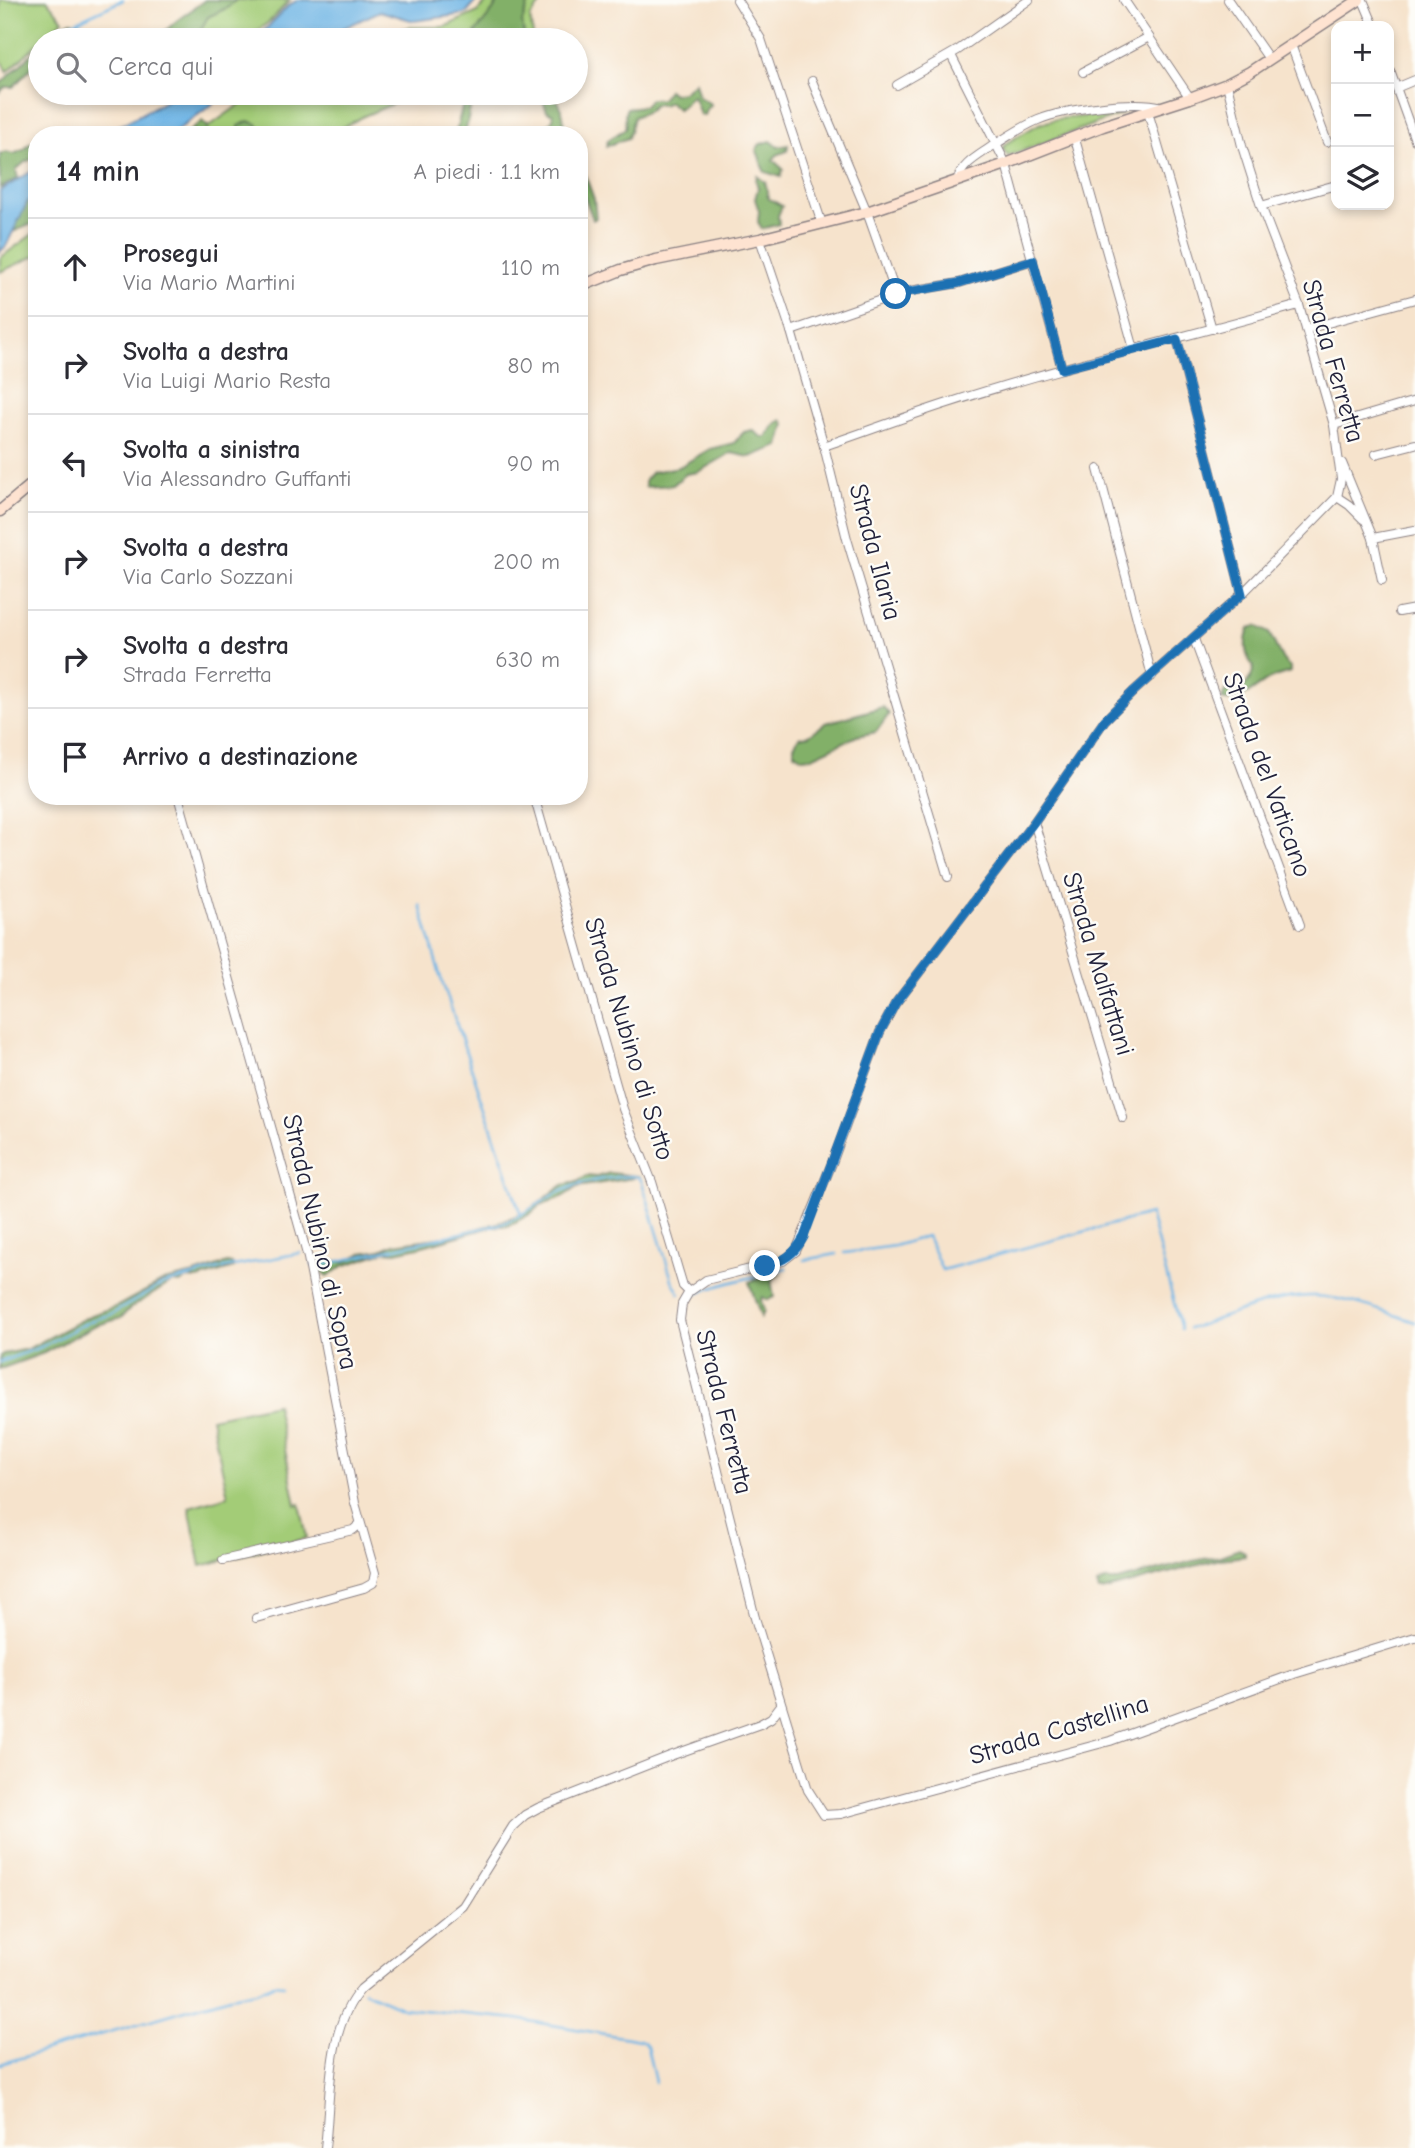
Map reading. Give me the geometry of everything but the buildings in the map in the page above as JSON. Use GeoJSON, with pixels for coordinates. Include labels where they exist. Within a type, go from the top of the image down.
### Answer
{"type":"FeatureCollection","features":[{"type":"Feature","properties":{"kind":"street"},"geometry":{"type":"LineString","coordinates":[[737,0],[761,39],[822,224]]}},
{"type":"Feature","properties":{"kind":"street"},"geometry":{"type":"LineString","coordinates":[[897,85],[951,55],[1030,0]]}},
{"type":"Feature","properties":{"kind":"street"},"geometry":{"type":"LineString","coordinates":[[1124,0],[1190,98]]}},
{"type":"Feature","properties":{"kind":"street"},"geometry":{"type":"LineString","coordinates":[[1228,0],[1269,60]]}},
{"type":"Feature","properties":{"kind":"street"},"geometry":{"type":"LineString","coordinates":[[588,283],[656,260],[760,239],[867,212],[1006,164],[1103,126],[1190,98],[1227,84],[1269,60],[1355,1],[1370,21]]}},
{"type":"Feature","properties":{"kind":"street"},"geometry":{"type":"LineString","coordinates":[[1083,72],[1149,37]]}},
{"type":"Feature","properties":{"kind":"street"},"geometry":{"type":"LineString","coordinates":[[1291,45],[1327,142]]}},
{"type":"Feature","properties":{"kind":"street"},"geometry":{"type":"LineString","coordinates":[[951,55],[1006,164],[1062,369]]}},
{"type":"Feature","properties":{"kind":"street"},"geometry":{"type":"LineString","coordinates":[[1396,88],[1415,80]]}},
{"type":"Feature","properties":{"kind":"street"},"geometry":{"type":"LineString","coordinates":[[813,81],[867,212],[896,294]]}},
{"type":"Feature","properties":{"kind":"street"},"geometry":{"type":"LineString","coordinates":[[1394,82],[1415,140]]}},
{"type":"Feature","properties":{"kind":"street","name":"Strada Ferretta"},"geometry":{"type":"LineString","coordinates":[[1227,84],[1242,146],[1261,206],[1299,305],[1334,425],[1341,479],[1337,497]]}},
{"type":"Feature","properties":{"kind":"street"},"geometry":{"type":"LineString","coordinates":[[957,181],[963,168],[997,143],[1027,125],[1058,113],[1150,103],[1162,107]]}},
{"type":"Feature","properties":{"kind":"street"},"geometry":{"type":"LineString","coordinates":[[1148,112],[1212,329]]}},
{"type":"Feature","properties":{"kind":"street"},"geometry":{"type":"LineString","coordinates":[[1076,138],[1134,349]]}},
{"type":"Feature","properties":{"kind":"street"},"geometry":{"type":"LineString","coordinates":[[1261,206],[1331,186]]}},
{"type":"Feature","properties":{"kind":"street","name":"Strada Ilaria"},"geometry":{"type":"LineString","coordinates":[[760,239],[791,331],[847,539],[948,877]]}},
{"type":"Feature","properties":{"kind":"street"},"geometry":{"type":"LineString","coordinates":[[791,331],[896,294],[959,283],[1033,260]]}},
{"type":"Feature","properties":{"kind":"street"},"geometry":{"type":"LineString","coordinates":[[1306,329],[1415,299]]}},
{"type":"Feature","properties":{"kind":"street"},"geometry":{"type":"LineString","coordinates":[[824,446],[945,404],[1062,369],[1299,305]]}},
{"type":"Feature","properties":{"kind":"street"},"geometry":{"type":"LineString","coordinates":[[1177,339],[1242,594]]}},
{"type":"Feature","properties":{"kind":"street"},"geometry":{"type":"LineString","coordinates":[[1334,425],[1415,401]]}},
{"type":"Feature","properties":{"kind":"street"},"geometry":{"type":"LineString","coordinates":[[1376,454],[1415,444]]}},
{"type":"Feature","properties":{"kind":"street"},"geometry":{"type":"LineString","coordinates":[[1339,458],[1373,538],[1382,580]]}},
{"type":"Feature","properties":{"kind":"street"},"geometry":{"type":"LineString","coordinates":[[1098,470],[1152,676]]}},
{"type":"Feature","properties":{"kind":"street"},"geometry":{"type":"LineString","coordinates":[[0,511],[28,488]]}},
{"type":"Feature","properties":{"kind":"street"},"geometry":{"type":"LineString","coordinates":[[689,1292],[706,1280],[783,1261],[796,1251],[828,1175],[880,1032],[895,1004],[1034,822],[1105,720],[1242,594],[1337,497],[1365,521]]}},
{"type":"Feature","properties":{"kind":"street"},"geometry":{"type":"LineString","coordinates":[[1373,538],[1415,530]]}},
{"type":"Feature","properties":{"kind":"street"},"geometry":{"type":"LineString","coordinates":[[1399,612],[1415,609]]}},
{"type":"Feature","properties":{"kind":"street","name":"Strada del Vaticano"},"geometry":{"type":"LineString","coordinates":[[1194,639],[1300,925]]}},
{"type":"Feature","properties":{"kind":"street","name":"Strada Nubino di Sopra"},"geometry":{"type":"LineString","coordinates":[[181,805],[305,1247],[360,1524],[375,1573],[373,1583],[364,1588],[256,1618]]}},
{"type":"Feature","properties":{"kind":"street","name":"Strada Nubino di Sotto"},"geometry":{"type":"LineString","coordinates":[[537,805],[623,1109],[652,1182],[683,1286],[689,1292]]}},
{"type":"Feature","properties":{"kind":"street","name":"Strada Malfattani"},"geometry":{"type":"LineString","coordinates":[[1034,822],[1123,1118]]}},
{"type":"Feature","properties":{"kind":"street","name":"Strada Ferretta"},"geometry":{"type":"LineString","coordinates":[[689,1292],[682,1304],[680,1320],[750,1600],[781,1705]]}},
{"type":"Feature","properties":{"kind":"street"},"geometry":{"type":"LineString","coordinates":[[223,1560],[353,1530],[360,1524]]}},
{"type":"Feature","properties":{"kind":"street","name":"Strada Castellina"},"geometry":{"type":"LineString","coordinates":[[781,1705],[808,1790],[816,1805],[824,1815],[841,1814],[1110,1741],[1294,1674],[1415,1637]]}},
{"type":"Feature","properties":{"kind":"street"},"geometry":{"type":"LineString","coordinates":[[771,1718],[781,1705]]}},
{"type":"Feature","properties":{"kind":"street"},"geometry":{"type":"LineString","coordinates":[[325,2148],[338,2034],[342,2018],[352,1999],[463,1906],[513,1826],[525,1815],[771,1718],[779,1718],[788,1726]]}},
{"type":"Feature","properties":{"kind":"green space"},"geometry":{"type":"Polygon","coordinates":[[[0,0],[47,0],[63,20],[54,28],[28,28],[28,52],[7,72],[0,58],[0,0]]]}},
{"type":"Feature","properties":{"kind":"green space"},"geometry":{"type":"Polygon","coordinates":[[[205,0],[236,0],[227,8],[208,17],[202,28],[169,28],[205,0]]]}},
{"type":"Feature","properties":{"kind":"green space"},"geometry":{"type":"Polygon","coordinates":[[[219,0],[290,0],[261,28],[180,28],[219,0]]]}},
{"type":"Feature","properties":{"kind":"green space"},"geometry":{"type":"Polygon","coordinates":[[[488,0],[543,0],[530,18],[532,28],[406,28],[444,27],[478,12],[488,0]]]}},
{"type":"Feature","properties":{"kind":"green space"},"geometry":{"type":"Polygon","coordinates":[[[499,0],[530,0],[522,22],[523,28],[480,28],[499,0]]]}},
{"type":"Feature","properties":{"kind":"green space"},"geometry":{"type":"Polygon","coordinates":[[[71,21],[92,28],[57,28],[71,21]]]}},
{"type":"Feature","properties":{"kind":"green space"},"geometry":{"type":"Polygon","coordinates":[[[28,57],[28,71],[13,87],[5,87],[0,92],[0,84],[28,57]]]}},
{"type":"Feature","properties":{"kind":"green space"},"geometry":{"type":"Polygon","coordinates":[[[695,82],[699,97],[711,104],[704,115],[700,115],[693,95],[678,109],[669,102],[655,104],[648,111],[634,117],[628,138],[606,146],[608,140],[625,129],[627,108],[644,106],[650,99],[661,99],[668,90],[673,94],[683,92],[695,82]]]}},
{"type":"Feature","properties":{"kind":"green space"},"geometry":{"type":"Polygon","coordinates":[[[239,105],[390,105],[345,126],[210,126],[239,105]]]}},
{"type":"Feature","properties":{"kind":"green space"},"geometry":{"type":"Polygon","coordinates":[[[462,105],[471,105],[467,126],[457,126],[462,105]]]}},
{"type":"Feature","properties":{"kind":"green space"},"geometry":{"type":"Polygon","coordinates":[[[545,105],[560,105],[563,113],[562,126],[548,126],[553,114],[547,111],[545,105]]]}},
{"type":"Feature","properties":{"kind":"green space"},"geometry":{"type":"Polygon","coordinates":[[[1124,113],[1008,156],[1003,150],[1005,144],[1039,124],[1057,119],[1124,113]]]}},
{"type":"Feature","properties":{"kind":"green space"},"geometry":{"type":"Polygon","coordinates":[[[248,121],[258,126],[239,126],[248,121]]]}},
{"type":"Feature","properties":{"kind":"green space"},"geometry":{"type":"Polygon","coordinates":[[[771,141],[778,147],[788,145],[787,151],[773,160],[783,169],[781,177],[765,172],[756,150],[760,144],[771,141]]]}},
{"type":"Feature","properties":{"kind":"green space"},"geometry":{"type":"Polygon","coordinates":[[[28,145],[28,161],[16,170],[18,178],[0,188],[0,154],[14,154],[28,145]]]}},
{"type":"Feature","properties":{"kind":"green space"},"geometry":{"type":"Polygon","coordinates":[[[757,176],[765,182],[768,198],[782,206],[778,216],[779,224],[762,229],[758,222],[759,211],[755,199],[757,176]]]}},
{"type":"Feature","properties":{"kind":"green space"},"geometry":{"type":"Polygon","coordinates":[[[588,183],[594,199],[596,218],[593,220],[588,207],[588,183]]]}},
{"type":"Feature","properties":{"kind":"green space"},"geometry":{"type":"Polygon","coordinates":[[[28,200],[28,226],[10,233],[0,216],[28,200]]]}},
{"type":"Feature","properties":{"kind":"green space"},"geometry":{"type":"Polygon","coordinates":[[[28,238],[28,259],[0,272],[0,258],[28,238]]]}},
{"type":"Feature","properties":{"kind":"green space"},"geometry":{"type":"Polygon","coordinates":[[[782,420],[785,424],[779,446],[750,457],[731,453],[698,472],[686,474],[673,485],[645,487],[645,480],[652,472],[679,467],[710,449],[734,443],[744,432],[752,430],[766,437],[775,424],[782,420]]]}},
{"type":"Feature","properties":{"kind":"green space"},"geometry":{"type":"Polygon","coordinates":[[[1257,626],[1269,633],[1283,660],[1290,667],[1290,672],[1268,680],[1241,698],[1222,699],[1225,691],[1242,690],[1251,677],[1254,667],[1247,653],[1246,639],[1249,628],[1257,626]]]}},
{"type":"Feature","properties":{"kind":"green space"},"geometry":{"type":"Polygon","coordinates":[[[883,707],[889,714],[876,732],[857,736],[812,757],[802,758],[794,752],[799,737],[809,735],[826,723],[883,707]]]}},
{"type":"Feature","properties":{"kind":"green space"},"geometry":{"type":"Polygon","coordinates":[[[610,1173],[637,1176],[577,1187],[562,1197],[540,1205],[508,1226],[494,1226],[396,1252],[386,1251],[343,1266],[328,1276],[317,1267],[322,1259],[345,1262],[362,1253],[381,1250],[394,1244],[445,1237],[498,1223],[526,1212],[563,1185],[577,1182],[587,1176],[596,1177],[610,1173]]]}},
{"type":"Feature","properties":{"kind":"green space"},"geometry":{"type":"Polygon","coordinates":[[[227,1263],[232,1264],[233,1268],[198,1279],[187,1278],[180,1283],[172,1282],[129,1309],[121,1318],[94,1326],[44,1353],[0,1369],[0,1356],[3,1354],[28,1349],[89,1316],[118,1306],[164,1281],[227,1263]]]}},
{"type":"Feature","properties":{"kind":"green space"},"geometry":{"type":"Polygon","coordinates":[[[779,1274],[771,1280],[774,1297],[768,1300],[762,1297],[764,1311],[761,1317],[749,1282],[779,1274]]]}},
{"type":"Feature","properties":{"kind":"green space"},"geometry":{"type":"Polygon","coordinates":[[[276,1404],[296,1505],[300,1504],[307,1538],[201,1566],[189,1507],[228,1496],[211,1418],[276,1404]]]}},
{"type":"Feature","properties":{"kind":"green space"},"geometry":{"type":"Polygon","coordinates":[[[1239,1549],[1245,1552],[1245,1556],[1220,1559],[1102,1591],[1099,1591],[1097,1585],[1220,1556],[1239,1549]]]}},
{"type":"Feature","properties":{"kind":"water"},"geometry":{"type":"Polygon","coordinates":[[[298,0],[477,0],[465,14],[414,21],[380,11],[344,28],[267,28],[289,5],[298,0]]]}},
{"type":"Feature","properties":{"kind":"water"},"geometry":{"type":"Polygon","coordinates":[[[158,105],[211,105],[183,126],[119,126],[158,105]]]}},
{"type":"Feature","properties":{"kind":"water"},"geometry":{"type":"Polygon","coordinates":[[[28,174],[28,201],[6,246],[0,252],[0,191],[28,174]]]}},
{"type":"Feature","properties":{"kind":"waterway"},"geometry":{"type":"LineString","coordinates":[[71,24],[123,0]]}},
{"type":"Feature","properties":{"kind":"waterway"},"geometry":{"type":"LineString","coordinates":[[420,905],[440,975],[521,1215]]}},
{"type":"Feature","properties":{"kind":"waterway"},"geometry":{"type":"LineString","coordinates":[[312,1264],[327,1264],[504,1223],[571,1187],[631,1176],[639,1177],[642,1182],[672,1280],[680,1294]]}},
{"type":"Feature","properties":{"kind":"waterway"},"geometry":{"type":"LineString","coordinates":[[845,1253],[894,1246],[927,1236],[942,1270],[1150,1214],[1181,1329]]}},
{"type":"Feature","properties":{"kind":"waterway"},"geometry":{"type":"LineString","coordinates":[[0,1362],[41,1347],[90,1321],[112,1314],[163,1284],[219,1269],[300,1253]]}},
{"type":"Feature","properties":{"kind":"waterway"},"geometry":{"type":"LineString","coordinates":[[804,1260],[837,1254]]}},
{"type":"Feature","properties":{"kind":"waterway"},"geometry":{"type":"LineString","coordinates":[[692,1296],[786,1268]]}},
{"type":"Feature","properties":{"kind":"waterway"},"geometry":{"type":"LineString","coordinates":[[1189,1329],[1268,1302],[1300,1296],[1341,1299],[1415,1322]]}},
{"type":"Feature","properties":{"kind":"waterway"},"geometry":{"type":"LineString","coordinates":[[0,2064],[230,1997],[256,1992],[274,1984],[284,1985]]}},
{"type":"Feature","properties":{"kind":"waterway"},"geometry":{"type":"LineString","coordinates":[[364,1991],[402,2008],[517,2019],[640,2040],[647,2047],[655,2082]]}},
{"type":"Feature","properties":{"kind":"route"},"geometry":{"type":"LineString","coordinates":[[765,1266],[783,1261],[796,1251],[804,1237],[880,1032],[895,1004],[1034,822],[1105,720],[1242,594],[1177,339],[1062,369],[1033,260],[959,283],[896,294]]}}]}
